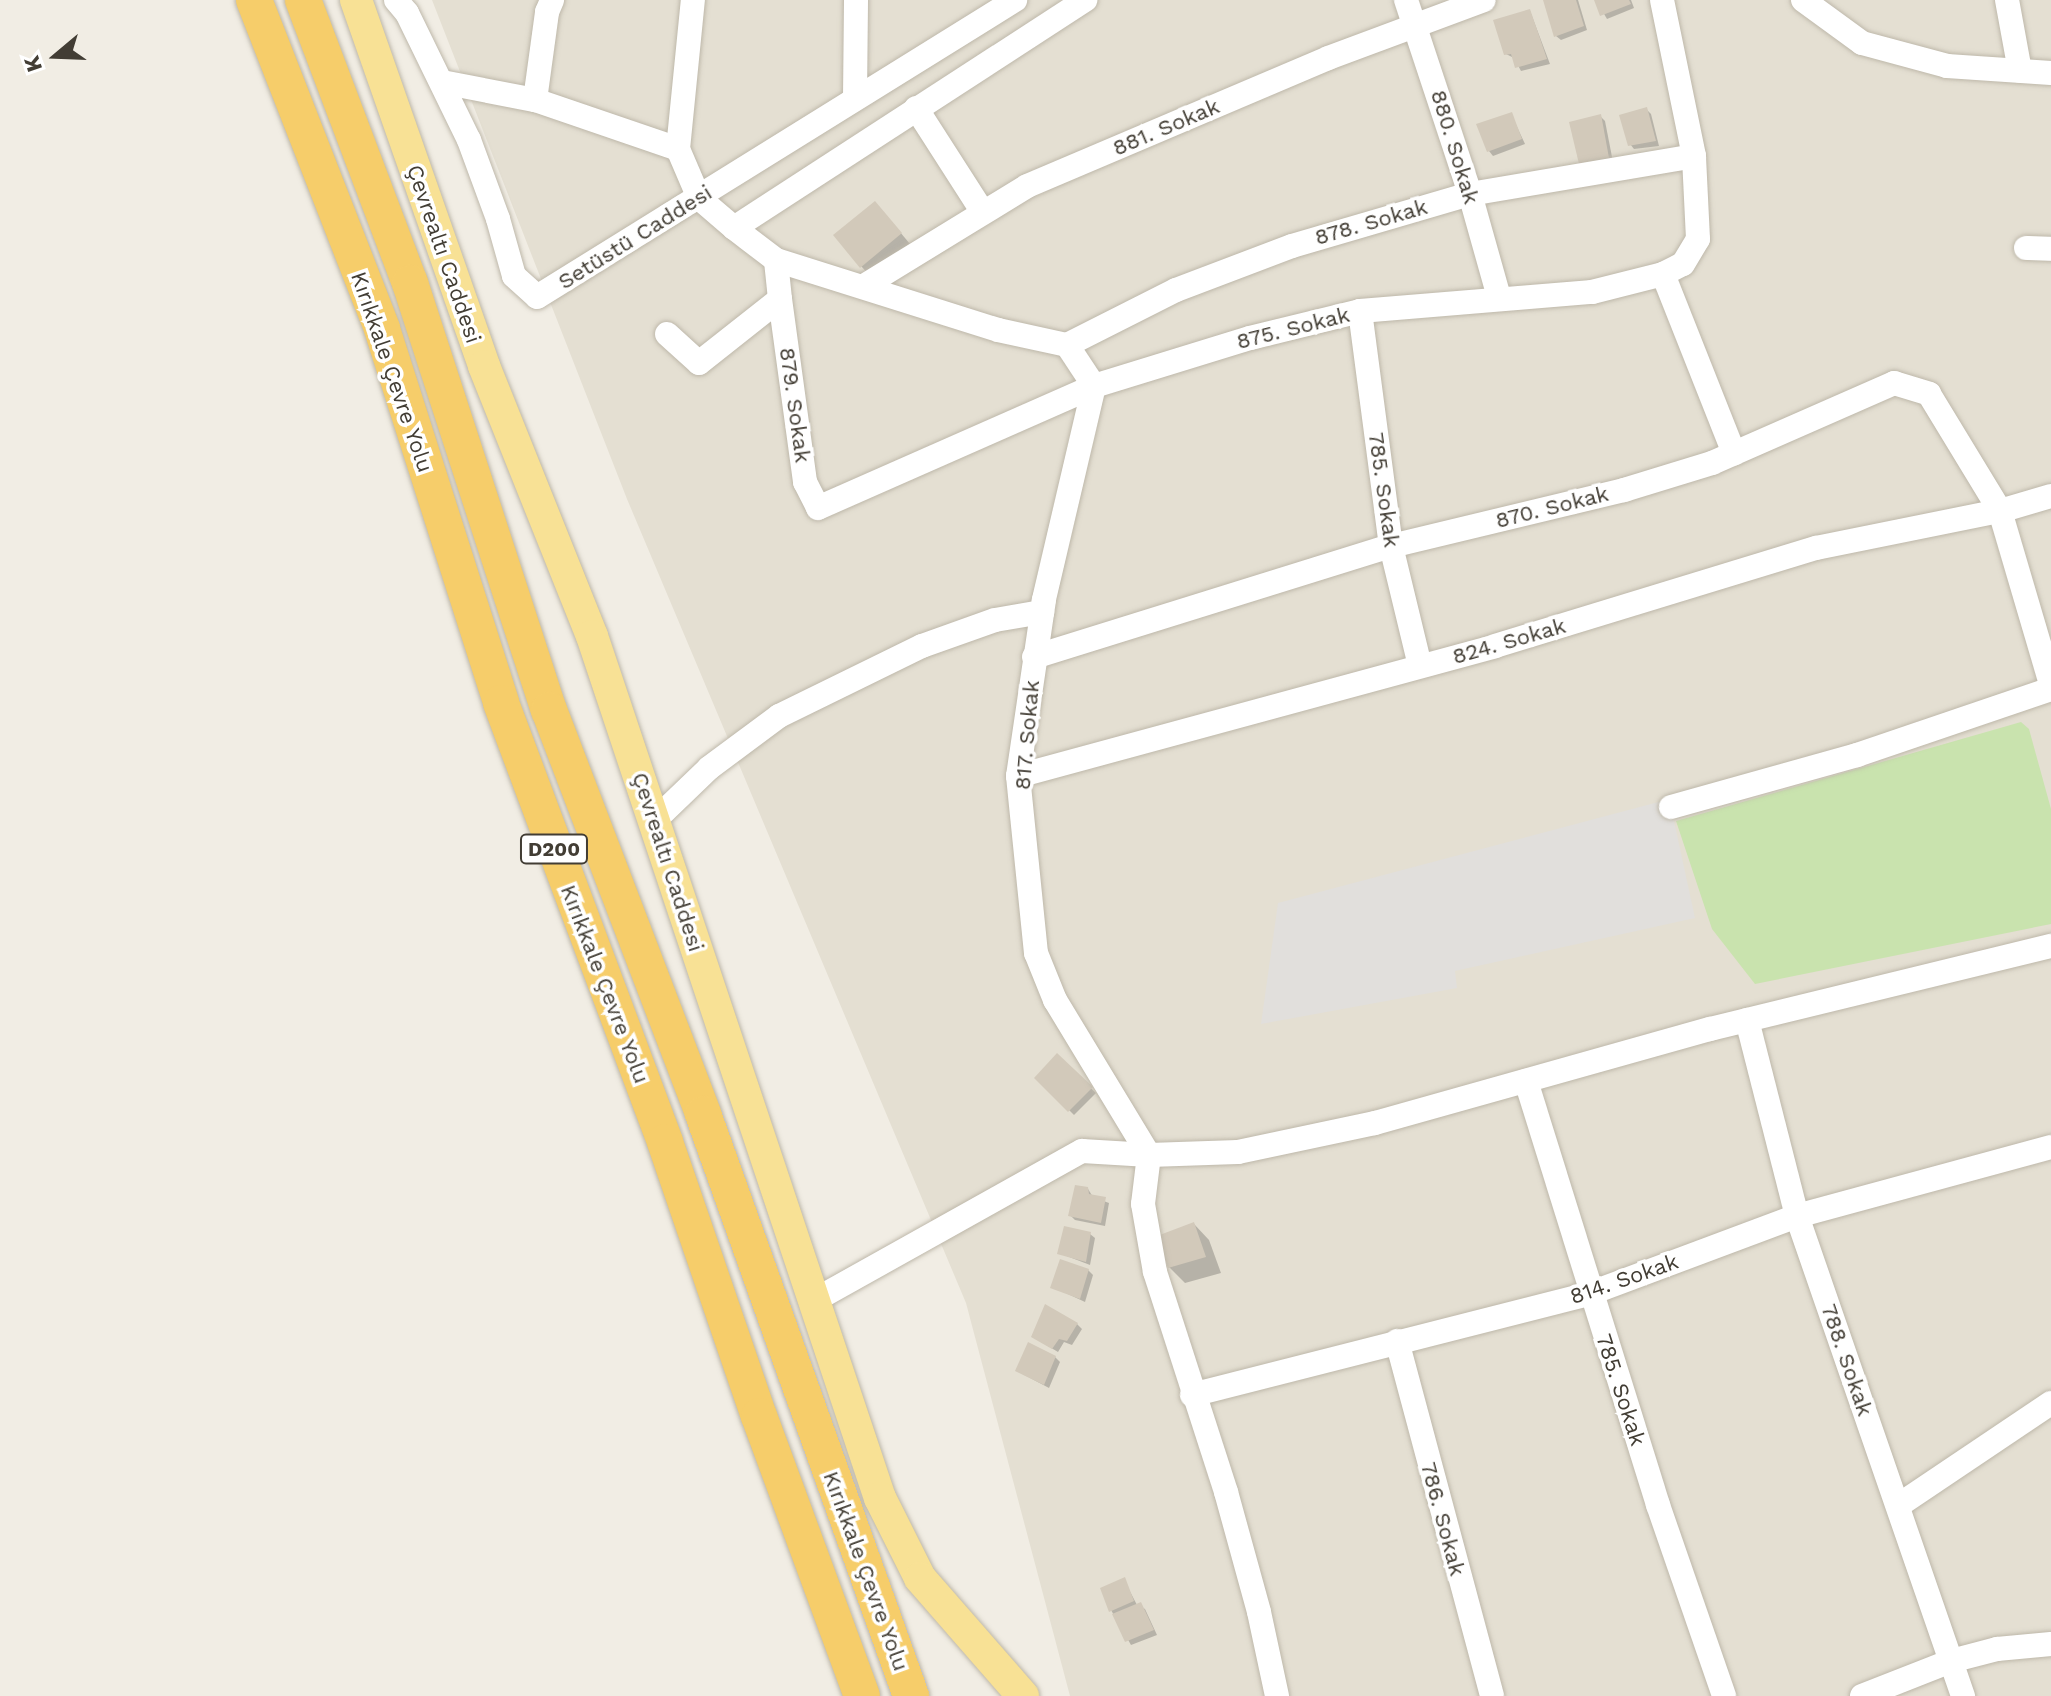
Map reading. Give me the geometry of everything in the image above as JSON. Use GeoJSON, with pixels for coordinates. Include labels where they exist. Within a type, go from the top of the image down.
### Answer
{"type":"FeatureCollection","features":[{"type":"Feature","properties":{"kind":"highway","name":"Kırıkkale Çevre Yolu"},"geometry":{"type":"LineString","coordinates":[[254,0],[382,329],[501,703],[665,1142],[759,1416],[862,1696]]}},
{"type":"Feature","properties":{"kind":"highway","name":"Kırıkkale Çevre Yolu"},"geometry":{"type":"LineString","coordinates":[[303,0],[410,283],[549,710],[703,1114],[911,1696]]}},
{"type":"Feature","properties":{"kind":"main road","name":"Çevrealtı Caddesi"},"geometry":{"type":"LineString","coordinates":[[356,0],[484,366],[592,636],[880,1498],[920,1578],[1023,1696]]}},
{"type":"Feature","properties":{"kind":"street","name":"Setüstü Caddesi"},"geometry":{"type":"LineString","coordinates":[[396,0],[407,13],[474,153],[498,219],[514,276],[537,297],[1014,0]]}},
{"type":"Feature","properties":{"kind":"street"},"geometry":{"type":"LineString","coordinates":[[535,100],[547,12],[552,0]]}},
{"type":"Feature","properties":{"kind":"street"},"geometry":{"type":"LineString","coordinates":[[693,0],[678,149],[699,198],[776,260],[998,330],[1067,345],[1094,386]]}},
{"type":"Feature","properties":{"kind":"street"},"geometry":{"type":"LineString","coordinates":[[855,97],[856,0]]}},
{"type":"Feature","properties":{"kind":"street"},"geometry":{"type":"LineString","coordinates":[[734,228],[1085,0]]}},
{"type":"Feature","properties":{"kind":"street","name":"880. Sokak"},"geometry":{"type":"LineString","coordinates":[[1406,0],[1418,27],[1499,297]]}},
{"type":"Feature","properties":{"kind":"street","name":"881. Sokak"},"geometry":{"type":"LineString","coordinates":[[864,286],[1027,186],[1328,58],[1484,0]]}},
{"type":"Feature","properties":{"kind":"street","name":"875. Sokak"},"geometry":{"type":"LineString","coordinates":[[818,508],[1094,386],[1250,338],[1360,311],[1499,297],[1592,292],[1663,274],[1683,264],[1698,239],[1694,156],[1662,0]]}},
{"type":"Feature","properties":{"kind":"street"},"geometry":{"type":"LineString","coordinates":[[1803,0],[1862,43],[1947,66],[2051,73]]}},
{"type":"Feature","properties":{"kind":"street"},"geometry":{"type":"LineString","coordinates":[[2007,0],[2020,71]]}},
{"type":"Feature","properties":{"kind":"street"},"geometry":{"type":"LineString","coordinates":[[442,82],[535,100],[678,149]]}},
{"type":"Feature","properties":{"kind":"street"},"geometry":{"type":"LineString","coordinates":[[916,108],[982,211]]}},
{"type":"Feature","properties":{"kind":"street","name":"878. Sokak"},"geometry":{"type":"LineString","coordinates":[[1067,345],[1176,290],[1292,246],[1470,194],[1694,156]]}},
{"type":"Feature","properties":{"kind":"street"},"geometry":{"type":"LineString","coordinates":[[2026,248],[2051,249]]}},
{"type":"Feature","properties":{"kind":"street","name":"879. Sokak"},"geometry":{"type":"LineString","coordinates":[[776,260],[805,482],[818,508]]}},
{"type":"Feature","properties":{"kind":"street"},"geometry":{"type":"LineString","coordinates":[[1663,274],[1734,453]]}},
{"type":"Feature","properties":{"kind":"street"},"geometry":{"type":"LineString","coordinates":[[667,334],[699,363],[780,299]]}},
{"type":"Feature","properties":{"kind":"street","name":"785. Sokak"},"geometry":{"type":"LineString","coordinates":[[1360,311],[1391,546],[1420,666]]}},
{"type":"Feature","properties":{"kind":"street","name":"870. Sokak"},"geometry":{"type":"LineString","coordinates":[[1034,657],[1391,546],[1624,490],[1734,453],[1894,383],[1929,394],[2000,511],[2051,686]]}},
{"type":"Feature","properties":{"kind":"street","name":"817. Sokak"},"geometry":{"type":"LineString","coordinates":[[1094,386],[1042,612],[1018,776],[1036,953],[1055,1000],[1149,1155]]}},
{"type":"Feature","properties":{"kind":"street","name":"824. Sokak"},"geometry":{"type":"LineString","coordinates":[[1018,776],[1420,666],[1816,548],[2000,511],[2051,496]]}},
{"type":"Feature","properties":{"kind":"street"},"geometry":{"type":"LineString","coordinates":[[654,821],[709,768],[779,716],[922,646],[995,620],[1042,612]]}},
{"type":"Feature","properties":{"kind":"street"},"geometry":{"type":"LineString","coordinates":[[1671,807],[1857,755],[2051,686]]}},
{"type":"Feature","properties":{"kind":"street"},"geometry":{"type":"LineString","coordinates":[[815,1300],[1082,1151],[1149,1155],[1238,1152],[1375,1123],[1747,1020],[2051,946]]}},
{"type":"Feature","properties":{"kind":"street","name":"788. Sokak"},"geometry":{"type":"LineString","coordinates":[[1747,1020],[1797,1216],[1963,1696]]}},
{"type":"Feature","properties":{"kind":"street","name":"785. Sokak"},"geometry":{"type":"LineString","coordinates":[[1526,1081],[1591,1293],[1724,1696]]}},
{"type":"Feature","properties":{"kind":"street","name":"814. Sokak"},"geometry":{"type":"LineString","coordinates":[[1192,1395],[1591,1293],[1797,1216],[2051,1147]]}},
{"type":"Feature","properties":{"kind":"street"},"geometry":{"type":"LineString","coordinates":[[1149,1155],[1143,1204],[1155,1272],[1192,1395],[1226,1492],[1259,1612],[1277,1696]]}},
{"type":"Feature","properties":{"kind":"street","name":"786. Sokak"},"geometry":{"type":"LineString","coordinates":[[1397,1341],[1492,1696]]}},
{"type":"Feature","properties":{"kind":"street"},"geometry":{"type":"LineString","coordinates":[[1899,1505],[2051,1403]]}},
{"type":"Feature","properties":{"kind":"street"},"geometry":{"type":"LineString","coordinates":[[1862,1696],[1951,1661],[1997,1649],[2051,1644]]}},
{"type":"Feature","properties":{"kind":"shaded area"},"geometry":{"type":"Polygon","coordinates":[[[432,0],[2051,0],[2051,1696],[1070,1696],[966,1303],[627,499],[432,0]]]}},
{"type":"Feature","properties":{"kind":"shaded area"},"geometry":{"type":"Polygon","coordinates":[[[1666,800],[1671,807],[1695,918],[1455,971],[1457,988],[1261,1024],[1278,903],[1666,800]]]}},
{"type":"Feature","properties":{"kind":"green space"},"geometry":{"type":"Polygon","coordinates":[[[2021,722],[2029,729],[2051,809],[2051,924],[1755,984],[1712,929],[1676,821],[2021,722]]]}},
{"type":"Feature","properties":{"kind":"building"},"geometry":{"type":"Polygon","coordinates":[[[1543,0],[1576,0],[1584,26],[1554,37],[1543,0]]]}},
{"type":"Feature","properties":{"kind":"building"},"geometry":{"type":"Polygon","coordinates":[[[1594,0],[1629,0],[1631,4],[1600,16],[1594,0]]]}},
{"type":"Feature","properties":{"kind":"building"},"geometry":{"type":"Polygon","coordinates":[[[1530,9],[1547,59],[1515,68],[1511,54],[1504,55],[1493,20],[1530,9]]]}},
{"type":"Feature","properties":{"kind":"building"},"geometry":{"type":"Polygon","coordinates":[[[1647,107],[1656,141],[1628,146],[1619,115],[1647,107]]]}},
{"type":"Feature","properties":{"kind":"building"},"geometry":{"type":"Polygon","coordinates":[[[1512,112],[1522,139],[1487,152],[1476,124],[1512,112]]]}},
{"type":"Feature","properties":{"kind":"building"},"geometry":{"type":"Polygon","coordinates":[[[1601,114],[1609,158],[1579,164],[1569,122],[1601,114]]]}},
{"type":"Feature","properties":{"kind":"building"},"geometry":{"type":"Polygon","coordinates":[[[875,201],[902,233],[860,268],[833,235],[875,201]]]}},
{"type":"Feature","properties":{"kind":"building"},"geometry":{"type":"Polygon","coordinates":[[[1057,1053],[1093,1087],[1068,1112],[1034,1078],[1057,1053]]]}},
{"type":"Feature","properties":{"kind":"building"},"geometry":{"type":"Polygon","coordinates":[[[1075,1185],[1088,1187],[1089,1194],[1106,1197],[1101,1223],[1068,1216],[1075,1185]]]}},
{"type":"Feature","properties":{"kind":"building"},"geometry":{"type":"Polygon","coordinates":[[[1194,1222],[1206,1257],[1168,1268],[1157,1236],[1194,1222]]]}},
{"type":"Feature","properties":{"kind":"building"},"geometry":{"type":"Polygon","coordinates":[[[1064,1226],[1091,1232],[1086,1262],[1057,1254],[1064,1226]]]}},
{"type":"Feature","properties":{"kind":"building"},"geometry":{"type":"Polygon","coordinates":[[[1060,1259],[1089,1269],[1080,1299],[1050,1288],[1060,1259]]]}},
{"type":"Feature","properties":{"kind":"building"},"geometry":{"type":"Polygon","coordinates":[[[1045,1304],[1078,1323],[1067,1341],[1059,1339],[1052,1349],[1031,1337],[1045,1304]]]}},
{"type":"Feature","properties":{"kind":"building"},"geometry":{"type":"Polygon","coordinates":[[[1028,1342],[1056,1356],[1044,1385],[1015,1371],[1028,1342]]]}},
{"type":"Feature","properties":{"kind":"building"},"geometry":{"type":"Polygon","coordinates":[[[1125,1577],[1134,1601],[1109,1612],[1100,1588],[1125,1577]]]}},
{"type":"Feature","properties":{"kind":"building"},"geometry":{"type":"Polygon","coordinates":[[[1141,1602],[1154,1630],[1125,1642],[1112,1614],[1141,1602]]]}}]}
